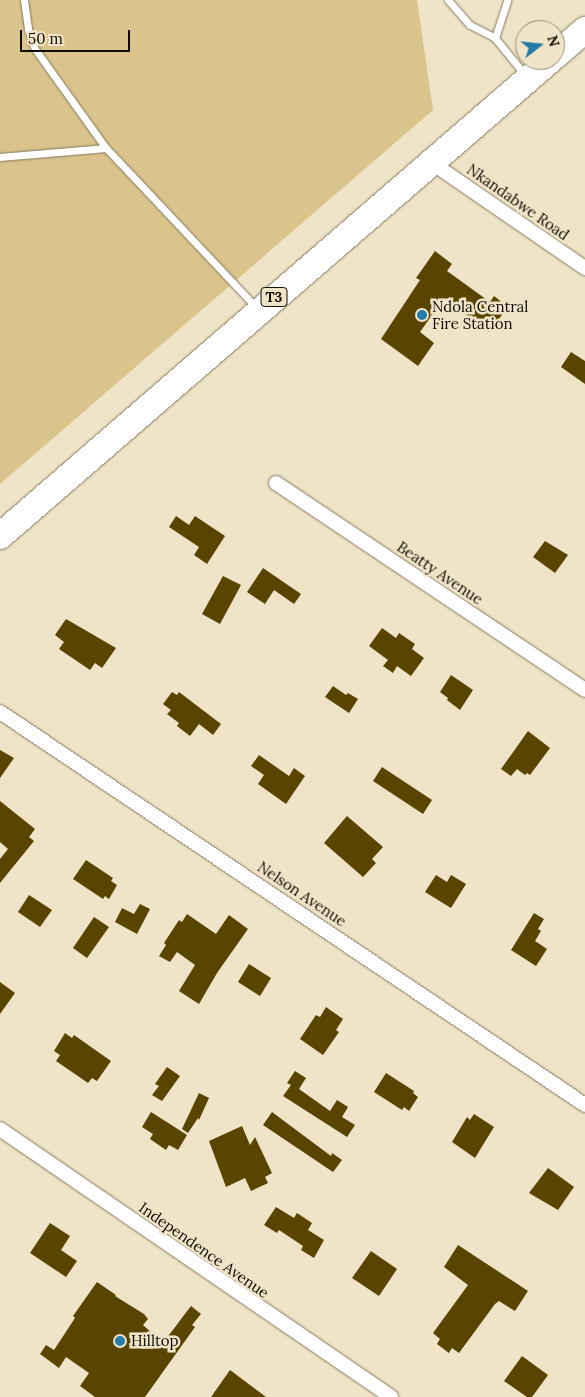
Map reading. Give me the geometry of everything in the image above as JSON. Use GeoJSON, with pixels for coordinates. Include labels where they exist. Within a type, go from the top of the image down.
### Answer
{"type":"FeatureCollection","features":[{"type":"Feature","properties":{"kind":"highway"},"geometry":{"type":"LineString","coordinates":[[565,47],[585,30]]}},
{"type":"Feature","properties":{"kind":"highway","name":"T3"},"geometry":{"type":"LineString","coordinates":[[0,536],[259,310],[539,70]]}},
{"type":"Feature","properties":{"kind":"street","name":"Nkandabwe Road"},"geometry":{"type":"LineString","coordinates":[[432,163],[585,268]]}},
{"type":"Feature","properties":{"kind":"street","name":"Beatty Avenue"},"geometry":{"type":"LineString","coordinates":[[276,483],[585,690]]}},
{"type":"Feature","properties":{"kind":"street","name":"Nelson Avenue"},"geometry":{"type":"LineString","coordinates":[[0,712],[585,1105]]}},
{"type":"Feature","properties":{"kind":"street","name":"Independence Avenue"},"geometry":{"type":"LineString","coordinates":[[0,1129],[391,1397]]}},
{"type":"Feature","properties":{"kind":"lane"},"geometry":{"type":"LineString","coordinates":[[24,0],[28,29],[35,49],[106,148],[259,310]]}},
{"type":"Feature","properties":{"kind":"lane"},"geometry":{"type":"LineString","coordinates":[[448,0],[470,25],[495,38],[529,79]]}},
{"type":"Feature","properties":{"kind":"lane"},"geometry":{"type":"LineString","coordinates":[[495,38],[507,0]]}},
{"type":"Feature","properties":{"kind":"lane"},"geometry":{"type":"LineString","coordinates":[[0,157],[106,148]]}},
{"type":"Feature","properties":{"kind":"shaded area"},"geometry":{"type":"Polygon","coordinates":[[[0,0],[417,0],[433,110],[0,484],[0,0]]]}},
{"type":"Feature","properties":{"kind":"building"},"geometry":{"type":"Polygon","coordinates":[[[435,251],[452,264],[447,271],[490,302],[494,296],[508,307],[489,332],[444,298],[420,332],[434,343],[418,366],[381,339],[420,280],[416,278],[435,251]]]}},
{"type":"Feature","properties":{"kind":"building"},"geometry":{"type":"Polygon","coordinates":[[[571,352],[585,361],[585,384],[561,367],[571,352]]]}},
{"type":"Feature","properties":{"kind":"building"},"geometry":{"type":"Polygon","coordinates":[[[176,516],[189,525],[195,516],[225,536],[207,564],[194,555],[199,547],[169,527],[176,516]]]}},
{"type":"Feature","properties":{"kind":"building"},"geometry":{"type":"Polygon","coordinates":[[[545,541],[568,555],[555,573],[533,557],[545,541]]]}},
{"type":"Feature","properties":{"kind":"building"},"geometry":{"type":"Polygon","coordinates":[[[263,568],[301,594],[294,604],[274,590],[265,604],[247,592],[263,568]]]}},
{"type":"Feature","properties":{"kind":"building"},"geometry":{"type":"Polygon","coordinates":[[[223,576],[241,585],[220,624],[202,614],[223,576]]]}},
{"type":"Feature","properties":{"kind":"building"},"geometry":{"type":"Polygon","coordinates":[[[66,619],[116,648],[102,668],[95,663],[90,670],[59,649],[64,642],[55,635],[66,619]]]}},
{"type":"Feature","properties":{"kind":"building"},"geometry":{"type":"Polygon","coordinates":[[[382,628],[396,638],[399,633],[415,644],[412,649],[424,658],[411,676],[397,666],[393,673],[383,666],[388,660],[369,646],[382,628]]]}},
{"type":"Feature","properties":{"kind":"building"},"geometry":{"type":"Polygon","coordinates":[[[451,675],[473,690],[460,710],[440,692],[451,675]]]}},
{"type":"Feature","properties":{"kind":"building"},"geometry":{"type":"Polygon","coordinates":[[[333,686],[346,695],[348,693],[358,699],[349,713],[325,697],[333,686]]]}},
{"type":"Feature","properties":{"kind":"building"},"geometry":{"type":"Polygon","coordinates":[[[172,692],[177,695],[179,692],[221,724],[213,735],[199,724],[190,736],[177,726],[179,723],[167,714],[171,710],[163,704],[172,692]]]}},
{"type":"Feature","properties":{"kind":"building"},"geometry":{"type":"Polygon","coordinates":[[[528,731],[550,748],[530,775],[527,773],[525,775],[517,769],[511,776],[501,769],[528,731]]]}},
{"type":"Feature","properties":{"kind":"building"},"geometry":{"type":"Polygon","coordinates":[[[0,750],[14,758],[0,778],[0,750]]]}},
{"type":"Feature","properties":{"kind":"building"},"geometry":{"type":"Polygon","coordinates":[[[259,755],[289,776],[294,768],[305,776],[286,804],[258,784],[264,775],[251,766],[259,755]]]}},
{"type":"Feature","properties":{"kind":"building"},"geometry":{"type":"Polygon","coordinates":[[[382,767],[432,800],[423,814],[373,781],[382,767]]]}},
{"type":"Feature","properties":{"kind":"building"},"geometry":{"type":"Polygon","coordinates":[[[0,801],[35,829],[29,837],[34,841],[0,883],[0,859],[8,849],[0,842],[0,801]]]}},
{"type":"Feature","properties":{"kind":"building"},"geometry":{"type":"Polygon","coordinates":[[[347,816],[383,847],[372,859],[376,863],[363,877],[324,843],[347,816]]]}},
{"type":"Feature","properties":{"kind":"building"},"geometry":{"type":"Polygon","coordinates":[[[86,860],[113,878],[111,881],[117,885],[109,899],[105,896],[103,899],[73,879],[86,860]]]}},
{"type":"Feature","properties":{"kind":"building"},"geometry":{"type":"Polygon","coordinates":[[[436,875],[447,882],[451,875],[466,884],[451,908],[425,892],[436,875]]]}},
{"type":"Feature","properties":{"kind":"building"},"geometry":{"type":"Polygon","coordinates":[[[29,895],[52,910],[40,927],[18,912],[29,895]]]}},
{"type":"Feature","properties":{"kind":"building"},"geometry":{"type":"Polygon","coordinates":[[[140,904],[150,909],[137,934],[115,922],[122,908],[134,914],[140,904]]]}},
{"type":"Feature","properties":{"kind":"building"},"geometry":{"type":"Polygon","coordinates":[[[534,913],[544,919],[538,929],[541,931],[535,941],[547,949],[536,966],[511,950],[534,913]]]}},
{"type":"Feature","properties":{"kind":"building"},"geometry":{"type":"Polygon","coordinates":[[[187,914],[216,934],[229,915],[248,929],[217,973],[199,1004],[179,991],[195,965],[177,952],[170,962],[159,956],[166,945],[164,943],[179,920],[182,922],[187,914]]]}},
{"type":"Feature","properties":{"kind":"building"},"geometry":{"type":"Polygon","coordinates":[[[94,917],[109,927],[87,958],[73,948],[94,917]]]}},
{"type":"Feature","properties":{"kind":"building"},"geometry":{"type":"Polygon","coordinates":[[[249,964],[271,978],[260,996],[238,982],[249,964]]]}},
{"type":"Feature","properties":{"kind":"building"},"geometry":{"type":"Polygon","coordinates":[[[0,982],[15,993],[0,1014],[0,982]]]}},
{"type":"Feature","properties":{"kind":"building"},"geometry":{"type":"Polygon","coordinates":[[[326,1007],[343,1019],[336,1030],[339,1032],[323,1055],[300,1039],[316,1015],[320,1017],[326,1007]]]}},
{"type":"Feature","properties":{"kind":"building"},"geometry":{"type":"Polygon","coordinates":[[[65,1033],[72,1038],[74,1035],[111,1061],[97,1081],[92,1078],[88,1083],[56,1061],[60,1055],[54,1051],[65,1033]]]}},
{"type":"Feature","properties":{"kind":"building"},"geometry":{"type":"Polygon","coordinates":[[[167,1067],[180,1076],[162,1101],[152,1095],[159,1086],[155,1084],[167,1067]]]}},
{"type":"Feature","properties":{"kind":"building"},"geometry":{"type":"Polygon","coordinates":[[[295,1071],[306,1078],[299,1089],[330,1111],[337,1100],[348,1107],[342,1117],[355,1125],[347,1137],[283,1096],[291,1085],[287,1083],[295,1071]]]}},
{"type":"Feature","properties":{"kind":"building"},"geometry":{"type":"Polygon","coordinates":[[[386,1073],[414,1091],[413,1093],[418,1097],[409,1111],[404,1107],[402,1110],[374,1092],[386,1073]]]}},
{"type":"Feature","properties":{"kind":"building"},"geometry":{"type":"Polygon","coordinates":[[[199,1093],[209,1098],[199,1120],[198,1118],[188,1133],[182,1129],[199,1093]]]}},
{"type":"Feature","properties":{"kind":"building"},"geometry":{"type":"Polygon","coordinates":[[[151,1112],[187,1135],[178,1150],[169,1145],[166,1150],[150,1139],[153,1134],[142,1127],[151,1112]]]}},
{"type":"Feature","properties":{"kind":"building"},"geometry":{"type":"Polygon","coordinates":[[[272,1112],[331,1156],[332,1153],[342,1160],[333,1172],[263,1125],[272,1112]]]}},
{"type":"Feature","properties":{"kind":"building"},"geometry":{"type":"Polygon","coordinates":[[[474,1114],[494,1127],[475,1158],[452,1142],[467,1117],[470,1120],[474,1114]]]}},
{"type":"Feature","properties":{"kind":"building"},"geometry":{"type":"Polygon","coordinates":[[[242,1126],[250,1145],[255,1137],[272,1173],[265,1177],[268,1183],[251,1191],[245,1178],[226,1187],[209,1141],[242,1126]]]}},
{"type":"Feature","properties":{"kind":"building"},"geometry":{"type":"Polygon","coordinates":[[[548,1168],[574,1187],[558,1210],[529,1193],[548,1168]]]}},
{"type":"Feature","properties":{"kind":"building"},"geometry":{"type":"Polygon","coordinates":[[[276,1207],[294,1218],[297,1213],[312,1223],[308,1230],[324,1240],[314,1258],[301,1250],[303,1246],[279,1230],[277,1233],[264,1225],[276,1207]]]}},
{"type":"Feature","properties":{"kind":"building"},"geometry":{"type":"Polygon","coordinates":[[[50,1223],[70,1236],[61,1250],[77,1261],[66,1277],[30,1253],[50,1223]]]}},
{"type":"Feature","properties":{"kind":"building"},"geometry":{"type":"Polygon","coordinates":[[[458,1245],[528,1291],[515,1311],[499,1301],[495,1304],[459,1353],[452,1348],[449,1353],[437,1344],[440,1339],[433,1333],[468,1285],[444,1267],[458,1245]]]}},
{"type":"Feature","properties":{"kind":"building"},"geometry":{"type":"Polygon","coordinates":[[[371,1251],[397,1269],[379,1296],[352,1278],[371,1251]]]}},
{"type":"Feature","properties":{"kind":"building"},"geometry":{"type":"Polygon","coordinates":[[[97,1282],[144,1314],[148,1319],[143,1325],[163,1343],[191,1306],[201,1314],[192,1325],[195,1327],[145,1397],[95,1397],[80,1386],[89,1373],[66,1357],[59,1368],[40,1354],[46,1345],[54,1350],[75,1318],[73,1316],[97,1282]]]}},
{"type":"Feature","properties":{"kind":"building"},"geometry":{"type":"Polygon","coordinates":[[[522,1356],[548,1375],[532,1397],[527,1397],[504,1381],[522,1356]]]}},
{"type":"Feature","properties":{"kind":"building"},"geometry":{"type":"Polygon","coordinates":[[[230,1370],[266,1397],[211,1397],[230,1370]]]}},
{"type":"Feature","properties":{"kind":"place","name":"Ndola Central Fire Station"},"geometry":{"type":"Point","coordinates":[422,315]}},
{"type":"Feature","properties":{"kind":"place","name":"Hilltop"},"geometry":{"type":"Point","coordinates":[120,1341]}}]}
